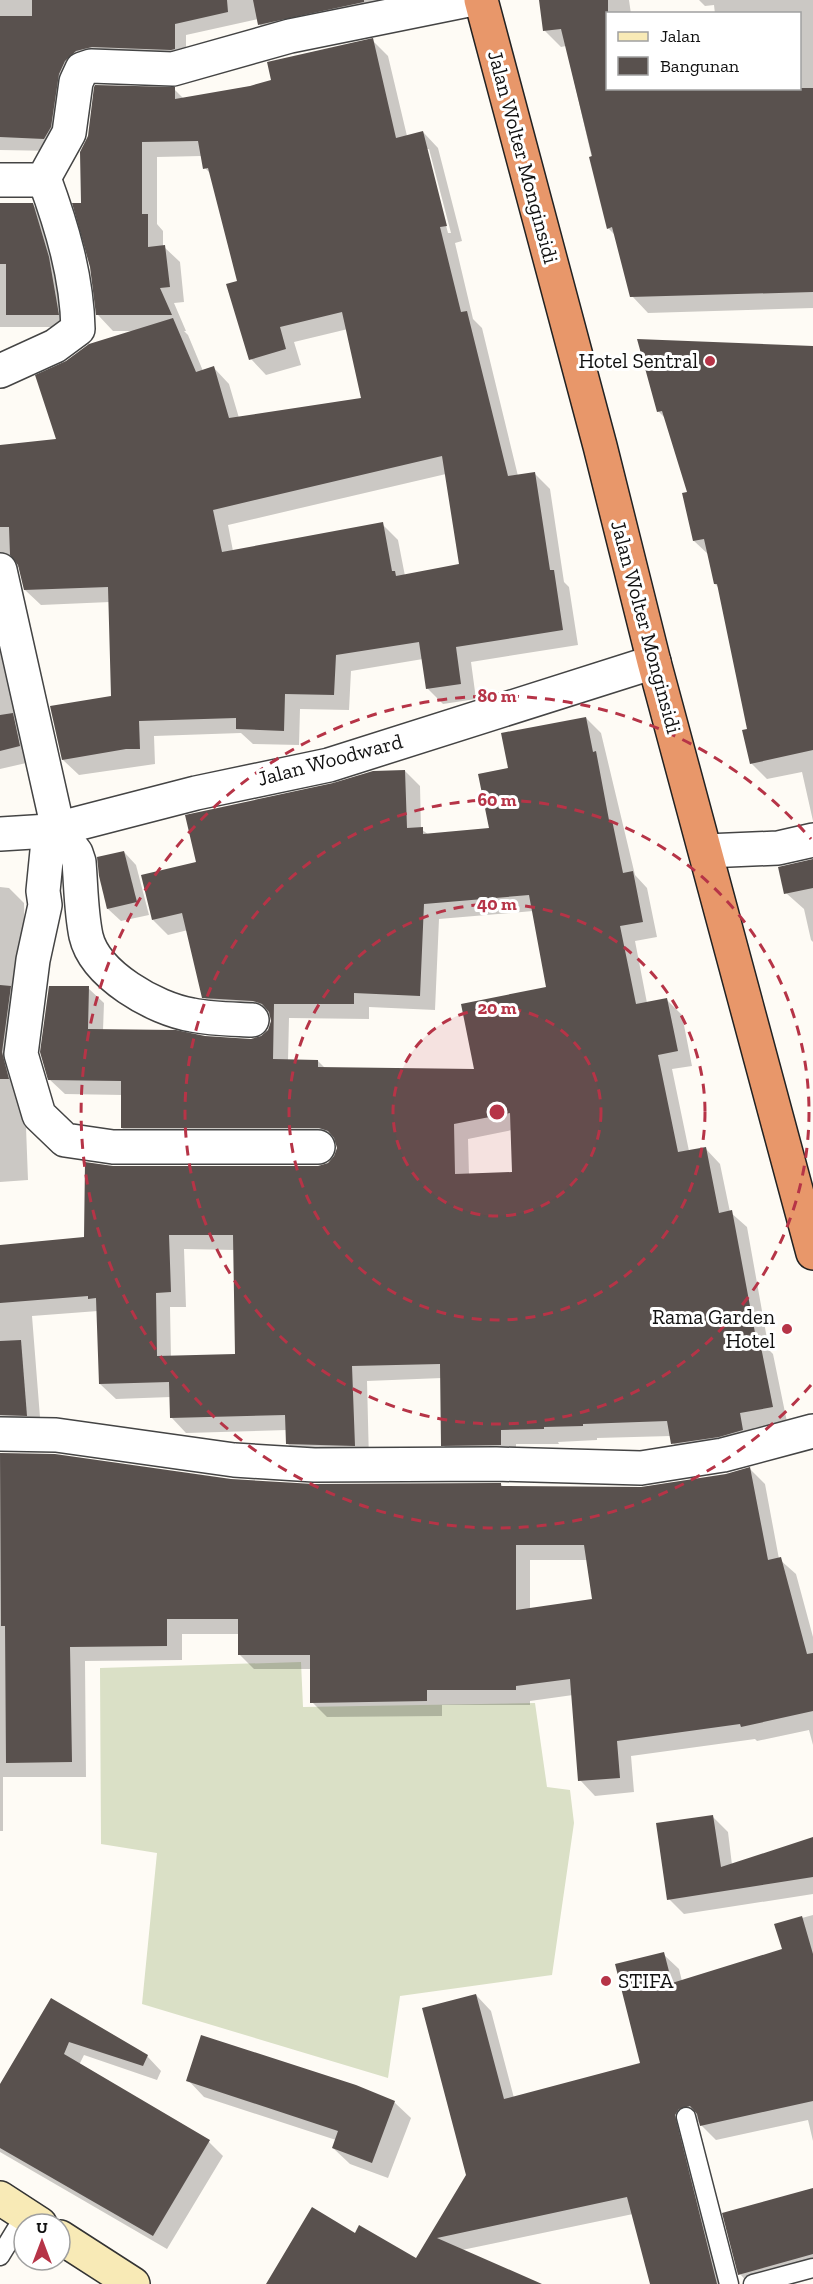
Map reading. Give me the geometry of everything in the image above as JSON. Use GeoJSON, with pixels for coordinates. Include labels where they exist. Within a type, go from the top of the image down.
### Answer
{"type":"FeatureCollection","features":[{"type":"Feature","properties":{"kind":"highway","name":"Jalan Wolter Monginsidi"},"geometry":{"type":"LineString","coordinates":[[481,0],[597,434],[654,662],[813,1253]]}},
{"type":"Feature","properties":{"kind":"main road"},"geometry":{"type":"LineString","coordinates":[[72,2245],[133,2284]]}},
{"type":"Feature","properties":{"kind":"street"},"geometry":{"type":"LineString","coordinates":[[0,371],[55,346],[78,329],[72,273],[62,229],[44,178],[69,132],[76,82],[82,69],[91,66],[173,69],[290,36],[468,0]]}},
{"type":"Feature","properties":{"kind":"street"},"geometry":{"type":"LineString","coordinates":[[0,180],[44,178]]}},
{"type":"Feature","properties":{"kind":"street"},"geometry":{"type":"LineString","coordinates":[[0,570],[54,830],[43,891],[45,905],[33,960],[21,1054],[39,1115],[65,1140],[113,1147],[318,1147]]}},
{"type":"Feature","properties":{"kind":"street","name":"Jalan Woodward"},"geometry":{"type":"LineString","coordinates":[[0,834],[54,830],[196,793],[329,765],[654,662]]}},
{"type":"Feature","properties":{"kind":"street"},"geometry":{"type":"LineString","coordinates":[[54,830],[76,853],[79,862],[86,938],[100,962],[113,978],[150,1001],[191,1015],[252,1020]]}},
{"type":"Feature","properties":{"kind":"street"},"geometry":{"type":"LineString","coordinates":[[706,851],[778,848],[813,840]]}},
{"type":"Feature","properties":{"kind":"street"},"geometry":{"type":"LineString","coordinates":[[0,1434],[56,1436],[234,1460],[314,1465],[496,1464],[641,1468],[723,1455],[813,1431]]}},
{"type":"Feature","properties":{"kind":"lane"},"geometry":{"type":"LineString","coordinates":[[686,2117],[729,2284]]}},
{"type":"Feature","properties":{"kind":"lane"},"geometry":{"type":"LineString","coordinates":[[0,2256],[12,2232]]}},
{"type":"Feature","properties":{"kind":"lane"},"geometry":{"type":"LineString","coordinates":[[753,2284],[813,2268]]}},
{"type":"Feature","properties":{"kind":"green space"},"geometry":{"type":"Polygon","coordinates":[[[301,1662],[303,1707],[535,1703],[547,1787],[570,1790],[574,1823],[552,1975],[400,1996],[388,2078],[142,2004],[157,1853],[101,1844],[100,1668],[301,1662]]]}},
{"type":"Feature","properties":{"kind":"building"},"geometry":{"type":"Polygon","coordinates":[[[32,0],[227,0],[228,12],[175,24],[175,49],[92,47],[76,51],[65,61],[59,74],[51,127],[44,139],[0,137],[0,16],[32,16],[32,0]]]}},
{"type":"Feature","properties":{"kind":"building"},"geometry":{"type":"Polygon","coordinates":[[[253,0],[364,0],[364,2],[258,25],[253,0]]]}},
{"type":"Feature","properties":{"kind":"building"},"geometry":{"type":"Polygon","coordinates":[[[539,0],[608,0],[606,90],[801,90],[801,88],[813,88],[813,292],[630,297],[612,227],[607,229],[561,29],[543,31],[539,0]]]}},
{"type":"Feature","properties":{"kind":"building"},"geometry":{"type":"Polygon","coordinates":[[[373,38],[396,138],[423,131],[447,226],[440,227],[461,312],[467,311],[508,476],[535,472],[550,570],[554,570],[563,630],[456,647],[461,684],[426,689],[419,642],[336,655],[334,695],[285,694],[284,731],[236,729],[236,718],[139,721],[140,749],[126,749],[62,760],[50,706],[111,696],[108,587],[24,590],[18,565],[10,555],[9,527],[0,527],[0,445],[56,439],[35,375],[66,361],[89,344],[173,318],[196,372],[214,366],[229,418],[361,398],[342,312],[280,327],[286,349],[249,360],[226,284],[237,281],[208,168],[203,169],[198,141],[142,142],[142,214],[148,214],[148,247],[165,245],[170,287],[160,288],[172,315],[96,315],[90,267],[72,203],[81,203],[80,152],[88,136],[95,85],[175,87],[175,99],[250,86],[271,80],[267,62],[373,38]],[[442,456],[213,510],[222,552],[383,522],[392,571],[395,571],[396,576],[459,564],[442,456]]]}},
{"type":"Feature","properties":{"kind":"building"},"geometry":{"type":"Polygon","coordinates":[[[0,203],[33,203],[49,257],[59,315],[6,315],[6,264],[0,264],[0,203]]]}},
{"type":"Feature","properties":{"kind":"building"},"geometry":{"type":"Polygon","coordinates":[[[637,339],[813,346],[813,750],[750,764],[742,730],[747,729],[717,584],[714,584],[704,539],[693,541],[682,493],[687,492],[662,411],[657,412],[637,339]]]}},
{"type":"Feature","properties":{"kind":"building"},"geometry":{"type":"Polygon","coordinates":[[[13,713],[20,746],[0,751],[0,715],[13,713]]]}},
{"type":"Feature","properties":{"kind":"building"},"geometry":{"type":"Polygon","coordinates":[[[586,717],[593,752],[596,751],[609,820],[612,820],[623,873],[633,871],[643,922],[620,926],[636,1004],[667,998],[678,1051],[658,1055],[678,1152],[706,1147],[719,1213],[732,1210],[756,1338],[759,1337],[773,1407],[740,1413],[743,1430],[719,1437],[671,1444],[667,1421],[501,1430],[501,1445],[441,1446],[440,1364],[352,1366],[355,1446],[286,1444],[285,1415],[170,1418],[169,1382],[99,1384],[96,1298],[88,1299],[88,1296],[0,1303],[0,1245],[84,1237],[85,1162],[113,1166],[318,1166],[328,1163],[337,1148],[334,1138],[328,1131],[319,1128],[121,1128],[121,1081],[48,1080],[40,1052],[49,986],[89,986],[88,1029],[176,1030],[205,1036],[251,1039],[261,1036],[268,1030],[271,1021],[269,1012],[262,1004],[253,1001],[202,998],[182,913],[152,920],[141,875],[196,862],[185,815],[333,783],[373,771],[405,770],[407,828],[423,827],[423,834],[489,828],[478,774],[508,768],[501,733],[586,717]],[[529,895],[424,904],[420,996],[354,993],[354,1004],[274,1004],[273,1059],[318,1060],[318,1067],[474,1069],[461,1004],[546,987],[529,895]],[[510,1113],[454,1124],[455,1174],[512,1172],[510,1113]],[[169,1235],[171,1292],[156,1293],[157,1356],[235,1354],[233,1235],[169,1235]]]}},
{"type":"Feature","properties":{"kind":"building"},"geometry":{"type":"Polygon","coordinates":[[[124,851],[137,902],[107,909],[97,857],[124,851]]]}},
{"type":"Feature","properties":{"kind":"building"},"geometry":{"type":"Polygon","coordinates":[[[813,859],[813,888],[784,894],[778,867],[813,859]]]}},
{"type":"Feature","properties":{"kind":"building"},"geometry":{"type":"Polygon","coordinates":[[[0,985],[11,986],[2,1052],[9,1079],[0,1079],[0,985]]]}},
{"type":"Feature","properties":{"kind":"building"},"geometry":{"type":"Polygon","coordinates":[[[21,1340],[27,1416],[0,1415],[0,1341],[21,1340]]]}},
{"type":"Feature","properties":{"kind":"building"},"geometry":{"type":"Polygon","coordinates":[[[0,1453],[55,1454],[231,1479],[314,1484],[501,1483],[501,1486],[641,1487],[726,1474],[750,1467],[768,1560],[781,1557],[807,1654],[813,1653],[813,1711],[741,1727],[740,1724],[617,1741],[620,1778],[578,1781],[570,1679],[516,1686],[516,1690],[427,1690],[427,1701],[310,1703],[310,1655],[238,1655],[238,1619],[167,1619],[167,1646],[70,1647],[72,1762],[6,1763],[5,1626],[1,1626],[0,1453]],[[516,1545],[516,1610],[592,1599],[584,1545],[516,1545]]]}},
{"type":"Feature","properties":{"kind":"building"},"geometry":{"type":"Polygon","coordinates":[[[713,1815],[721,1867],[813,1837],[813,1877],[667,1900],[656,1823],[713,1815]]]}},
{"type":"Feature","properties":{"kind":"building"},"geometry":{"type":"Polygon","coordinates":[[[802,1916],[813,1954],[813,2101],[700,2126],[697,2114],[690,2106],[679,2109],[675,2115],[717,2284],[650,2284],[627,2197],[437,2238],[542,2284],[266,2284],[312,2207],[355,2233],[359,2225],[416,2258],[466,2175],[422,2008],[476,1994],[504,2099],[640,2063],[615,1964],[664,1952],[672,1983],[782,1949],[774,1924],[802,1916]]]}},
{"type":"Feature","properties":{"kind":"building"},"geometry":{"type":"Polygon","coordinates":[[[51,1998],[148,2055],[143,2066],[69,2042],[64,2054],[210,2140],[153,2236],[0,2148],[0,2084],[51,1998]]]}},
{"type":"Feature","properties":{"kind":"building"},"geometry":{"type":"Polygon","coordinates":[[[201,2035],[356,2085],[395,2101],[372,2163],[332,2148],[338,2131],[186,2081],[201,2035]]]}},
{"type":"Feature","properties":{"kind":"building"},"geometry":{"type":"Polygon","coordinates":[[[813,2188],[813,2254],[738,2275],[722,2213],[813,2188]]]}},
{"type":"Feature","properties":{"kind":"place","name":"Hotel Sentral"},"geometry":{"type":"Point","coordinates":[710,361]}},
{"type":"Feature","properties":{"kind":"place","name":"Rama Garden Hotel"},"geometry":{"type":"Point","coordinates":[787,1329]}},
{"type":"Feature","properties":{"kind":"place","name":"STIFA"},"geometry":{"type":"Point","coordinates":[606,1981]}}]}
